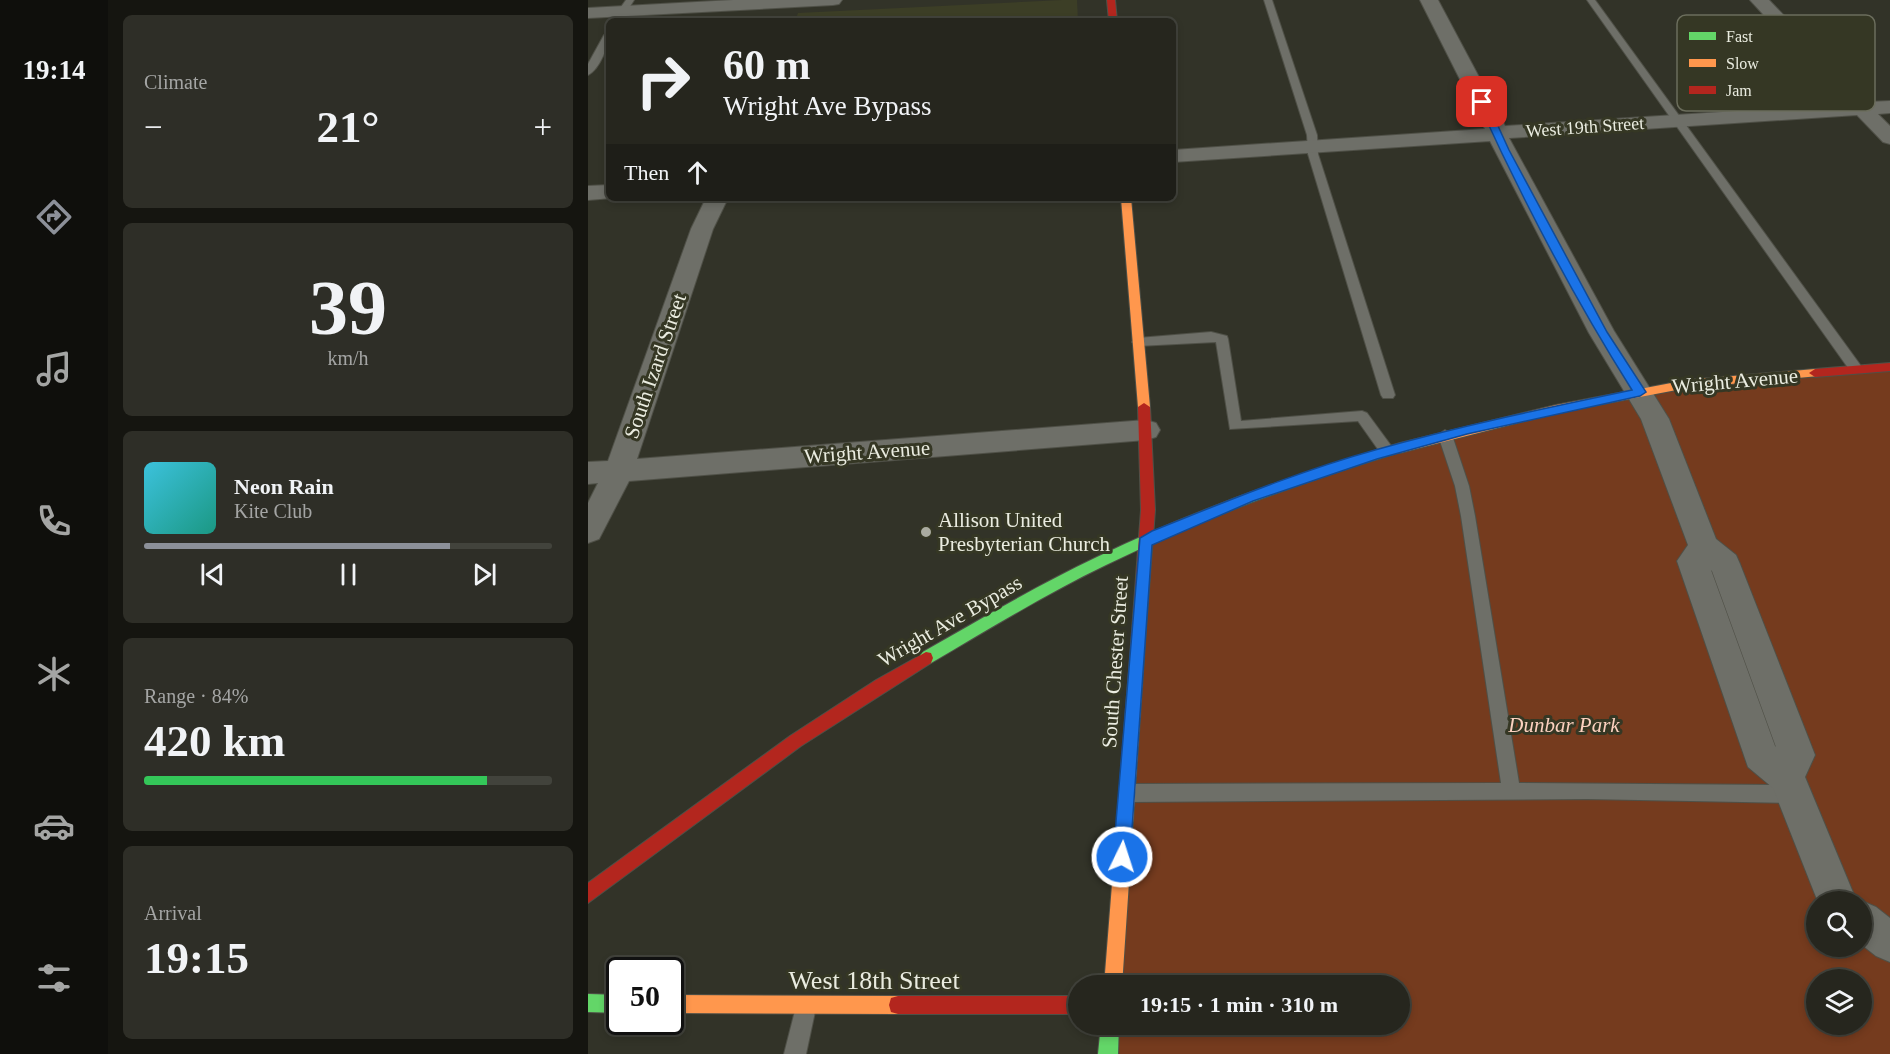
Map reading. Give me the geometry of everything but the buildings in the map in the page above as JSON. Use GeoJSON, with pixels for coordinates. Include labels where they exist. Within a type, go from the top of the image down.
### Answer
{"type":"FeatureCollection","features":[{"type":"Feature","properties":{"kind":"main road"},"geometry":{"type":"LineString","coordinates":[[1111,0],[1113,18]]}},
{"type":"Feature","properties":{"kind":"main road","name":"South Chester Street"},"geometry":{"type":"LineString","coordinates":[[1114,975],[1148,510],[1146,430],[1126,201]]}},
{"type":"Feature","properties":{"kind":"main road","name":"Wright Avenue"},"geometry":{"type":"LineString","coordinates":[[1407,445],[1640,392],[1687,384],[1890,367]]}},
{"type":"Feature","properties":{"kind":"main road","name":"Wright Ave Bypass"},"geometry":{"type":"LineString","coordinates":[[588,894],[675,826],[841,711],[1014,607],[1156,535],[1248,498],[1407,445]]}},
{"type":"Feature","properties":{"kind":"main road"},"geometry":{"type":"LineString","coordinates":[[588,1003],[606,1004]]}},
{"type":"Feature","properties":{"kind":"main road","name":"West 18th Street"},"geometry":{"type":"LineString","coordinates":[[684,1004],[1068,1005]]}},
{"type":"Feature","properties":{"kind":"main road"},"geometry":{"type":"LineString","coordinates":[[1108,1054],[1109,1035]]}},
{"type":"Feature","properties":{"kind":"street"},"geometry":{"type":"LineString","coordinates":[[588,13],[833,0]]}},
{"type":"Feature","properties":{"kind":"street"},"geometry":{"type":"LineString","coordinates":[[1429,0],[1602,333],[1655,419],[1689,513],[1704,547],[1725,564],[1797,755],[1791,786],[1834,891]]}},
{"type":"Feature","properties":{"kind":"street"},"geometry":{"type":"LineString","coordinates":[[1759,0],[1773,15]]}},
{"type":"Feature","properties":{"kind":"street"},"geometry":{"type":"LineString","coordinates":[[782,18],[787,1]]}},
{"type":"Feature","properties":{"kind":"street","name":"West 19th Street"},"geometry":{"type":"LineString","coordinates":[[1875,108],[1890,107]]}},
{"type":"Feature","properties":{"kind":"street","name":"West 19th Street"},"geometry":{"type":"LineString","coordinates":[[1176,156],[1832,111]]}},
{"type":"Feature","properties":{"kind":"street"},"geometry":{"type":"LineString","coordinates":[[1865,111],[1890,138]]}},
{"type":"Feature","properties":{"kind":"street"},"geometry":{"type":"LineString","coordinates":[[588,193],[606,192]]}},
{"type":"Feature","properties":{"kind":"street","name":"South Izard Street"},"geometry":{"type":"LineString","coordinates":[[588,531],[619,471],[702,229],[716,201]]}},
{"type":"Feature","properties":{"kind":"street","name":"Wright Avenue"},"geometry":{"type":"LineString","coordinates":[[588,473],[1146,430]]}},
{"type":"Feature","properties":{"kind":"street"},"geometry":{"type":"LineString","coordinates":[[1872,928],[1890,942]]}},
{"type":"Feature","properties":{"kind":"lane"},"geometry":{"type":"LineString","coordinates":[[1268,0],[1312,135],[1313,154],[1388,395]]}},
{"type":"Feature","properties":{"kind":"lane"},"geometry":{"type":"LineString","coordinates":[[1591,0],[1856,369]]}},
{"type":"Feature","properties":{"kind":"lane"},"geometry":{"type":"LineString","coordinates":[[588,72],[606,40]]}},
{"type":"Feature","properties":{"kind":"lane"},"geometry":{"type":"LineString","coordinates":[[1138,342],[1211,336],[1222,339],[1235,426],[1362,416],[1387,451]]}},
{"type":"Feature","properties":{"kind":"lane"},"geometry":{"type":"LineString","coordinates":[[1444,435],[1462,486],[1468,516],[1512,793]]}},
{"type":"Feature","properties":{"kind":"lane"},"geometry":{"type":"LineString","coordinates":[[1126,793],[1512,793],[1695,791],[1791,786]]}},
{"type":"Feature","properties":{"kind":"lane"},"geometry":{"type":"LineString","coordinates":[[795,1054],[807,1004]]}},
{"type":"Feature","properties":{"kind":"shaded area"},"geometry":{"type":"Polygon","coordinates":[[[1077,0],[1078,18],[796,18],[798,13],[1077,0]]]}},
{"type":"Feature","properties":{"kind":"green space","name":"Dunbar Park"},"geometry":{"type":"Polygon","coordinates":[[[1890,367],[1890,1054],[1105,1054],[1106,1035],[1410,1035],[1410,975],[1111,975],[1145,542],[1407,445],[1640,392],[1890,367]]]}},
{"type":"Feature","properties":{"kind":"traffic: fast"},"geometry":{"type":"LineString","coordinates":[[926,658],[1044,590],[1143,541],[1270,490],[1400,448]]}},
{"type":"Feature","properties":{"kind":"traffic: fast"},"geometry":{"type":"LineString","coordinates":[[588,1003],[606,1004]]}},
{"type":"Feature","properties":{"kind":"traffic: fast"},"geometry":{"type":"LineString","coordinates":[[1108,1054],[1109,1035]]}},
{"type":"Feature","properties":{"kind":"traffic: slow"},"geometry":{"type":"LineString","coordinates":[[1126,201],[1144,407]]}},
{"type":"Feature","properties":{"kind":"traffic: slow"},"geometry":{"type":"LineString","coordinates":[[1400,448],[1556,409],[1687,384],[1815,373]]}},
{"type":"Feature","properties":{"kind":"traffic: slow"},"geometry":{"type":"LineString","coordinates":[[1114,975],[1138,644]]}},
{"type":"Feature","properties":{"kind":"traffic: slow"},"geometry":{"type":"LineString","coordinates":[[684,1004],[898,1005]]}},
{"type":"Feature","properties":{"kind":"traffic: jam"},"geometry":{"type":"LineString","coordinates":[[1111,0],[1113,18]]}},
{"type":"Feature","properties":{"kind":"traffic: jam"},"geometry":{"type":"LineString","coordinates":[[1815,373],[1890,367]]}},
{"type":"Feature","properties":{"kind":"traffic: jam"},"geometry":{"type":"LineString","coordinates":[[1138,644],[1148,510],[1144,407]]}},
{"type":"Feature","properties":{"kind":"traffic: jam"},"geometry":{"type":"LineString","coordinates":[[588,894],[796,741],[838,712],[926,658]]}},
{"type":"Feature","properties":{"kind":"traffic: jam"},"geometry":{"type":"LineString","coordinates":[[898,1005],[1068,1005]]}},
{"type":"Feature","properties":{"kind":"place","name":"Allison United Presbyterian Church"},"geometry":{"type":"Point","coordinates":[926,532]}},
{"type":"Feature","properties":{"kind":"route"},"geometry":{"type":"LineString","coordinates":[[1122,857],[1145,542],[1156,535],[1248,498],[1374,454],[1467,429],[1640,392],[1602,333],[1504,150],[1482,102]]}}]}
